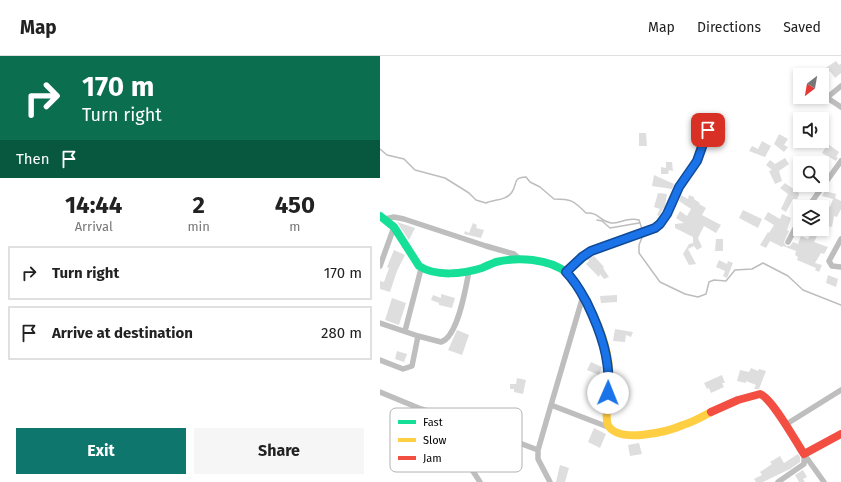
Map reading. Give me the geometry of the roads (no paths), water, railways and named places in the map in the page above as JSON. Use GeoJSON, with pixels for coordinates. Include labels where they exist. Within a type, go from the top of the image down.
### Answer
{"type":"FeatureCollection","features":[{"type":"Feature","properties":{"kind":"street"},"geometry":{"type":"LineString","coordinates":[[841,86],[829,96],[829,100],[841,107]]}},
{"type":"Feature","properties":{"kind":"street"},"geometry":{"type":"LineString","coordinates":[[566,272],[591,251],[655,228],[660,224],[667,214],[683,179],[697,161],[713,117]]}},
{"type":"Feature","properties":{"kind":"street"},"geometry":{"type":"LineString","coordinates":[[813,200],[841,161]]}},
{"type":"Feature","properties":{"kind":"street"},"geometry":{"type":"LineString","coordinates":[[382,218],[394,217],[404,219],[514,254],[522,260]]}},
{"type":"Feature","properties":{"kind":"street"},"geometry":{"type":"LineString","coordinates":[[382,218],[394,227],[421,269],[405,331]]}},
{"type":"Feature","properties":{"kind":"street"},"geometry":{"type":"LineString","coordinates":[[380,266],[394,227]]}},
{"type":"Feature","properties":{"kind":"street"},"geometry":{"type":"LineString","coordinates":[[788,242],[793,232]]}},
{"type":"Feature","properties":{"kind":"street"},"geometry":{"type":"LineString","coordinates":[[841,239],[829,261],[832,266],[841,267]]}},
{"type":"Feature","properties":{"kind":"street"},"geometry":{"type":"LineString","coordinates":[[421,269],[441,272],[469,271],[499,261],[522,260],[540,262],[566,272],[576,283],[601,333],[608,359],[610,381],[607,406],[608,426]]}},
{"type":"Feature","properties":{"kind":"street"},"geometry":{"type":"LineString","coordinates":[[380,323],[441,342],[448,339],[452,332],[464,297],[469,271]]}},
{"type":"Feature","properties":{"kind":"street"},"geometry":{"type":"LineString","coordinates":[[550,482],[538,459],[538,450],[583,296]]}},
{"type":"Feature","properties":{"kind":"street"},"geometry":{"type":"LineString","coordinates":[[380,360],[403,369],[412,366],[418,336]]}},
{"type":"Feature","properties":{"kind":"street"},"geometry":{"type":"LineString","coordinates":[[785,425],[841,390]]}},
{"type":"Feature","properties":{"kind":"street"},"geometry":{"type":"LineString","coordinates":[[380,392],[422,408]]}},
{"type":"Feature","properties":{"kind":"street"},"geometry":{"type":"LineString","coordinates":[[551,405],[608,426],[617,433],[638,435],[676,428],[736,401],[760,394],[768,399],[824,482]]}},
{"type":"Feature","properties":{"kind":"street"},"geometry":{"type":"LineString","coordinates":[[804,454],[841,434]]}},
{"type":"Feature","properties":{"kind":"street"},"geometry":{"type":"LineString","coordinates":[[522,444],[538,450]]}},
{"type":"Feature","properties":{"kind":"street"},"geometry":{"type":"LineString","coordinates":[[778,482],[804,464],[804,454]]}},
{"type":"Feature","properties":{"kind":"street"},"geometry":{"type":"LineString","coordinates":[[473,472],[480,482]]}},
{"type":"Feature","properties":{"kind":"waterway"},"geometry":{"type":"LineString","coordinates":[[380,149],[387,155],[404,159],[415,170],[445,178],[469,193],[476,200],[486,203],[507,197],[514,189],[517,180],[519,178],[526,177],[530,182],[540,187],[554,199],[572,201],[586,213],[594,214],[611,223],[617,223],[630,219],[639,220],[642,229]]}},
{"type":"Feature","properties":{"kind":"waterway"},"geometry":{"type":"LineString","coordinates":[[597,220],[602,221],[610,228],[639,223]]}},
{"type":"Feature","properties":{"kind":"waterway"},"geometry":{"type":"LineString","coordinates":[[643,235],[639,245],[639,253],[660,282],[685,294],[698,297],[706,294],[709,282],[714,280],[726,281],[735,270],[752,269],[763,263],[788,276],[803,290],[841,305]]}}]}
